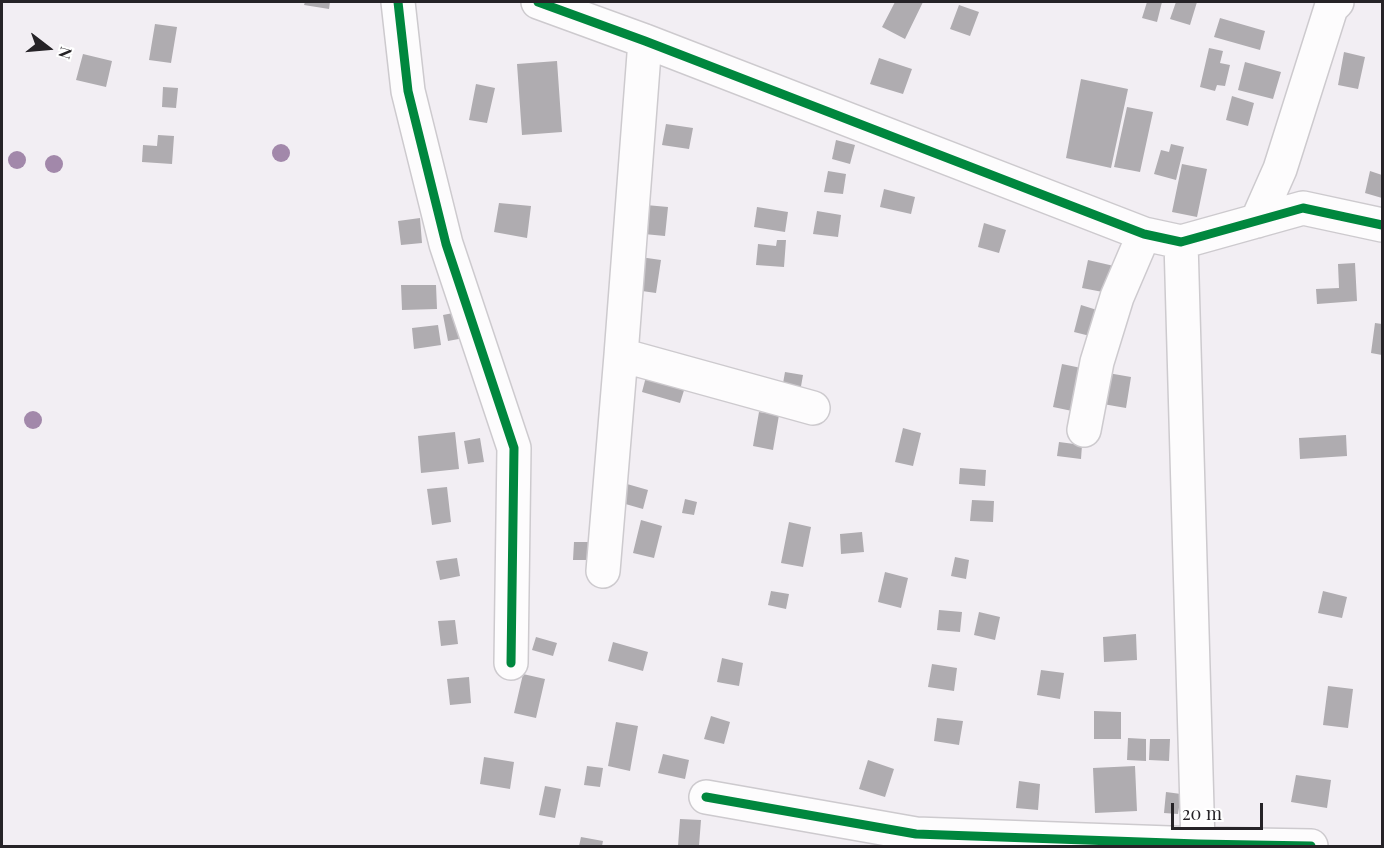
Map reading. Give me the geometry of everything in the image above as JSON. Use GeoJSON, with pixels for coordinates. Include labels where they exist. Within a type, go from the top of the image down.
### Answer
{"type":"FeatureCollection","features":[{"type":"Feature","properties":{"kind":"street"},"geometry":{"type":"LineString","coordinates":[[398,2],[408,91],[446,244],[514,448],[511,663]]}},
{"type":"Feature","properties":{"kind":"street"},"geometry":{"type":"LineString","coordinates":[[538,2],[645,41],[1144,234],[1182,242],[1303,208],[1383,225]]}},
{"type":"Feature","properties":{"kind":"street"},"geometry":{"type":"LineString","coordinates":[[1257,220],[1280,169],[1326,4]]}},
{"type":"Feature","properties":{"kind":"street"},"geometry":{"type":"LineString","coordinates":[[603,571],[645,41]]}},
{"type":"Feature","properties":{"kind":"street"},"geometry":{"type":"LineString","coordinates":[[1084,430],[1100,351],[1117,297],[1144,234]]}},
{"type":"Feature","properties":{"kind":"street"},"geometry":{"type":"LineString","coordinates":[[1182,242],[1198,844]]}},
{"type":"Feature","properties":{"kind":"street"},"geometry":{"type":"LineString","coordinates":[[621,355],[813,408]]}},
{"type":"Feature","properties":{"kind":"street"},"geometry":{"type":"LineString","coordinates":[[706,797],[850,834],[1311,846]]}},
{"type":"Feature","properties":{"kind":"building"},"geometry":{"type":"Polygon","coordinates":[[[305,2],[330,2],[329,9],[304,5],[305,2]]]}},
{"type":"Feature","properties":{"kind":"building"},"geometry":{"type":"Polygon","coordinates":[[[895,2],[923,2],[905,39],[882,27],[895,2]]]}},
{"type":"Feature","properties":{"kind":"building"},"geometry":{"type":"Polygon","coordinates":[[[1147,2],[1162,2],[1157,22],[1142,18],[1147,2]]]}},
{"type":"Feature","properties":{"kind":"building"},"geometry":{"type":"Polygon","coordinates":[[[1176,2],[1197,2],[1190,25],[1170,19],[1176,2]]]}},
{"type":"Feature","properties":{"kind":"building"},"geometry":{"type":"Polygon","coordinates":[[[959,5],[979,12],[970,36],[950,29],[959,5]]]}},
{"type":"Feature","properties":{"kind":"building"},"geometry":{"type":"Polygon","coordinates":[[[1220,18],[1265,31],[1260,50],[1214,37],[1220,18]]]}},
{"type":"Feature","properties":{"kind":"building"},"geometry":{"type":"Polygon","coordinates":[[[155,24],[177,27],[171,63],[149,60],[155,24]]]}},
{"type":"Feature","properties":{"kind":"building"},"geometry":{"type":"Polygon","coordinates":[[[1209,48],[1223,51],[1220,63],[1230,65],[1225,86],[1217,85],[1215,91],[1200,87],[1209,48]]]}},
{"type":"Feature","properties":{"kind":"building"},"geometry":{"type":"Polygon","coordinates":[[[1344,52],[1365,57],[1358,89],[1338,85],[1344,52]]]}},
{"type":"Feature","properties":{"kind":"building"},"geometry":{"type":"Polygon","coordinates":[[[83,54],[112,61],[106,87],[76,80],[83,54]]]}},
{"type":"Feature","properties":{"kind":"building"},"geometry":{"type":"Polygon","coordinates":[[[879,58],[912,69],[903,94],[870,84],[879,58]]]}},
{"type":"Feature","properties":{"kind":"building"},"geometry":{"type":"Polygon","coordinates":[[[557,61],[562,132],[522,135],[517,64],[557,61]]]}},
{"type":"Feature","properties":{"kind":"building"},"geometry":{"type":"Polygon","coordinates":[[[1245,62],[1281,72],[1273,99],[1238,90],[1245,62]]]}},
{"type":"Feature","properties":{"kind":"building"},"geometry":{"type":"Polygon","coordinates":[[[1081,79],[1128,89],[1111,168],[1066,158],[1081,79]]]}},
{"type":"Feature","properties":{"kind":"building"},"geometry":{"type":"Polygon","coordinates":[[[476,84],[495,88],[487,123],[469,120],[476,84]]]}},
{"type":"Feature","properties":{"kind":"building"},"geometry":{"type":"Polygon","coordinates":[[[163,87],[178,88],[176,108],[162,107],[163,87]]]}},
{"type":"Feature","properties":{"kind":"building"},"geometry":{"type":"Polygon","coordinates":[[[1232,96],[1254,103],[1248,126],[1226,120],[1232,96]]]}},
{"type":"Feature","properties":{"kind":"building"},"geometry":{"type":"Polygon","coordinates":[[[1127,107],[1153,112],[1140,172],[1114,167],[1127,107]]]}},
{"type":"Feature","properties":{"kind":"building"},"geometry":{"type":"Polygon","coordinates":[[[666,124],[693,128],[689,149],[662,145],[666,124]]]}},
{"type":"Feature","properties":{"kind":"building"},"geometry":{"type":"Polygon","coordinates":[[[158,135],[174,136],[172,164],[142,162],[143,145],[157,146],[158,135]]]}},
{"type":"Feature","properties":{"kind":"building"},"geometry":{"type":"Polygon","coordinates":[[[836,140],[855,145],[850,164],[832,159],[836,140]]]}},
{"type":"Feature","properties":{"kind":"building"},"geometry":{"type":"Polygon","coordinates":[[[1171,144],[1184,147],[1176,180],[1154,174],[1161,150],[1169,152],[1171,144]]]}},
{"type":"Feature","properties":{"kind":"building"},"geometry":{"type":"Polygon","coordinates":[[[1182,164],[1207,169],[1197,217],[1172,212],[1182,164]]]}},
{"type":"Feature","properties":{"kind":"building"},"geometry":{"type":"Polygon","coordinates":[[[828,171],[846,174],[843,194],[824,192],[828,171]]]}},
{"type":"Feature","properties":{"kind":"building"},"geometry":{"type":"Polygon","coordinates":[[[1370,171],[1382,175],[1382,198],[1365,193],[1370,171]]]}},
{"type":"Feature","properties":{"kind":"building"},"geometry":{"type":"Polygon","coordinates":[[[884,189],[915,197],[911,214],[880,207],[884,189]]]}},
{"type":"Feature","properties":{"kind":"building"},"geometry":{"type":"Polygon","coordinates":[[[499,203],[531,206],[527,238],[494,232],[499,203]]]}},
{"type":"Feature","properties":{"kind":"building"},"geometry":{"type":"Polygon","coordinates":[[[646,205],[668,207],[665,236],[644,234],[646,205]]]}},
{"type":"Feature","properties":{"kind":"building"},"geometry":{"type":"Polygon","coordinates":[[[757,207],[788,212],[785,232],[754,227],[757,207]]]}},
{"type":"Feature","properties":{"kind":"building"},"geometry":{"type":"Polygon","coordinates":[[[817,211],[841,215],[838,237],[813,234],[817,211]]]}},
{"type":"Feature","properties":{"kind":"building"},"geometry":{"type":"Polygon","coordinates":[[[420,218],[422,243],[401,245],[398,221],[420,218]]]}},
{"type":"Feature","properties":{"kind":"building"},"geometry":{"type":"Polygon","coordinates":[[[984,223],[1006,230],[999,253],[978,247],[984,223]]]}},
{"type":"Feature","properties":{"kind":"building"},"geometry":{"type":"Polygon","coordinates":[[[777,240],[786,240],[784,267],[756,265],[758,244],[776,246],[777,240]]]}},
{"type":"Feature","properties":{"kind":"building"},"geometry":{"type":"Polygon","coordinates":[[[640,257],[661,260],[656,293],[635,290],[640,257]]]}},
{"type":"Feature","properties":{"kind":"building"},"geometry":{"type":"Polygon","coordinates":[[[1088,260],[1114,266],[1108,293],[1082,288],[1088,260]]]}},
{"type":"Feature","properties":{"kind":"building"},"geometry":{"type":"Polygon","coordinates":[[[1355,263],[1357,301],[1317,304],[1316,289],[1339,288],[1338,264],[1355,263]]]}},
{"type":"Feature","properties":{"kind":"building"},"geometry":{"type":"Polygon","coordinates":[[[401,285],[436,285],[437,309],[402,310],[401,285]]]}},
{"type":"Feature","properties":{"kind":"building"},"geometry":{"type":"Polygon","coordinates":[[[1081,305],[1097,310],[1090,336],[1074,332],[1081,305]]]}},
{"type":"Feature","properties":{"kind":"building"},"geometry":{"type":"Polygon","coordinates":[[[458,312],[464,338],[448,341],[443,315],[458,312]]]}},
{"type":"Feature","properties":{"kind":"building"},"geometry":{"type":"Polygon","coordinates":[[[1375,323],[1382,324],[1382,355],[1371,353],[1375,323]]]}},
{"type":"Feature","properties":{"kind":"building"},"geometry":{"type":"Polygon","coordinates":[[[438,325],[441,345],[414,349],[412,328],[438,325]]]}},
{"type":"Feature","properties":{"kind":"building"},"geometry":{"type":"Polygon","coordinates":[[[1062,364],[1086,369],[1077,412],[1053,407],[1062,364]]]}},
{"type":"Feature","properties":{"kind":"building"},"geometry":{"type":"Polygon","coordinates":[[[785,372],[803,375],[800,392],[782,389],[785,372]]]}},
{"type":"Feature","properties":{"kind":"building"},"geometry":{"type":"Polygon","coordinates":[[[647,373],[686,384],[680,403],[642,392],[647,373]]]}},
{"type":"Feature","properties":{"kind":"building"},"geometry":{"type":"Polygon","coordinates":[[[1108,373],[1131,377],[1126,408],[1103,404],[1108,373]]]}},
{"type":"Feature","properties":{"kind":"building"},"geometry":{"type":"Polygon","coordinates":[[[759,412],[779,415],[773,450],[753,446],[759,412]]]}},
{"type":"Feature","properties":{"kind":"building"},"geometry":{"type":"Polygon","coordinates":[[[903,428],[921,433],[913,466],[895,462],[903,428]]]}},
{"type":"Feature","properties":{"kind":"building"},"geometry":{"type":"Polygon","coordinates":[[[455,432],[459,469],[421,473],[418,436],[455,432]]]}},
{"type":"Feature","properties":{"kind":"building"},"geometry":{"type":"Polygon","coordinates":[[[1346,435],[1347,456],[1300,459],[1299,438],[1346,435]]]}},
{"type":"Feature","properties":{"kind":"building"},"geometry":{"type":"Polygon","coordinates":[[[480,438],[484,462],[468,464],[464,441],[480,438]]]}},
{"type":"Feature","properties":{"kind":"building"},"geometry":{"type":"Polygon","coordinates":[[[1059,442],[1082,445],[1081,459],[1057,456],[1059,442]]]}},
{"type":"Feature","properties":{"kind":"building"},"geometry":{"type":"Polygon","coordinates":[[[960,468],[986,470],[985,486],[959,484],[960,468]]]}},
{"type":"Feature","properties":{"kind":"building"},"geometry":{"type":"Polygon","coordinates":[[[627,484],[648,490],[643,509],[622,503],[627,484]]]}},
{"type":"Feature","properties":{"kind":"building"},"geometry":{"type":"Polygon","coordinates":[[[447,487],[451,522],[432,525],[427,489],[447,487]]]}},
{"type":"Feature","properties":{"kind":"building"},"geometry":{"type":"Polygon","coordinates":[[[685,499],[697,502],[694,515],[682,513],[685,499]]]}},
{"type":"Feature","properties":{"kind":"building"},"geometry":{"type":"Polygon","coordinates":[[[972,500],[994,501],[993,522],[970,521],[972,500]]]}},
{"type":"Feature","properties":{"kind":"building"},"geometry":{"type":"Polygon","coordinates":[[[641,520],[662,526],[654,558],[633,553],[641,520]]]}},
{"type":"Feature","properties":{"kind":"building"},"geometry":{"type":"Polygon","coordinates":[[[789,522],[811,527],[803,567],[781,563],[789,522]]]}},
{"type":"Feature","properties":{"kind":"building"},"geometry":{"type":"Polygon","coordinates":[[[862,532],[864,552],[841,554],[840,534],[862,532]]]}},
{"type":"Feature","properties":{"kind":"building"},"geometry":{"type":"Polygon","coordinates":[[[574,542],[597,542],[597,560],[573,560],[574,542]]]}},
{"type":"Feature","properties":{"kind":"building"},"geometry":{"type":"Polygon","coordinates":[[[955,557],[969,560],[966,579],[951,576],[955,557]]]}},
{"type":"Feature","properties":{"kind":"building"},"geometry":{"type":"Polygon","coordinates":[[[457,558],[460,576],[440,580],[436,561],[457,558]]]}},
{"type":"Feature","properties":{"kind":"building"},"geometry":{"type":"Polygon","coordinates":[[[885,572],[908,578],[901,608],[878,602],[885,572]]]}},
{"type":"Feature","properties":{"kind":"building"},"geometry":{"type":"Polygon","coordinates":[[[771,591],[789,594],[786,609],[768,605],[771,591]]]}},
{"type":"Feature","properties":{"kind":"building"},"geometry":{"type":"Polygon","coordinates":[[[1323,591],[1347,597],[1342,618],[1318,613],[1323,591]]]}},
{"type":"Feature","properties":{"kind":"building"},"geometry":{"type":"Polygon","coordinates":[[[939,610],[962,612],[960,632],[937,630],[939,610]]]}},
{"type":"Feature","properties":{"kind":"building"},"geometry":{"type":"Polygon","coordinates":[[[979,612],[1000,617],[995,640],[974,635],[979,612]]]}},
{"type":"Feature","properties":{"kind":"building"},"geometry":{"type":"Polygon","coordinates":[[[455,620],[458,644],[441,646],[438,621],[455,620]]]}},
{"type":"Feature","properties":{"kind":"building"},"geometry":{"type":"Polygon","coordinates":[[[1136,634],[1137,660],[1104,662],[1103,637],[1136,634]]]}},
{"type":"Feature","properties":{"kind":"building"},"geometry":{"type":"Polygon","coordinates":[[[536,637],[557,643],[553,656],[532,650],[536,637]]]}},
{"type":"Feature","properties":{"kind":"building"},"geometry":{"type":"Polygon","coordinates":[[[613,642],[648,652],[643,671],[608,661],[613,642]]]}},
{"type":"Feature","properties":{"kind":"building"},"geometry":{"type":"Polygon","coordinates":[[[722,658],[743,663],[739,686],[717,682],[722,658]]]}},
{"type":"Feature","properties":{"kind":"building"},"geometry":{"type":"Polygon","coordinates":[[[932,664],[957,668],[954,691],[928,687],[932,664]]]}},
{"type":"Feature","properties":{"kind":"building"},"geometry":{"type":"Polygon","coordinates":[[[1041,670],[1064,673],[1060,699],[1037,695],[1041,670]]]}},
{"type":"Feature","properties":{"kind":"building"},"geometry":{"type":"Polygon","coordinates":[[[523,674],[545,679],[536,718],[514,713],[523,674]]]}},
{"type":"Feature","properties":{"kind":"building"},"geometry":{"type":"Polygon","coordinates":[[[469,677],[471,703],[450,705],[447,679],[469,677]]]}},
{"type":"Feature","properties":{"kind":"building"},"geometry":{"type":"Polygon","coordinates":[[[1328,686],[1353,689],[1348,728],[1323,725],[1328,686]]]}},
{"type":"Feature","properties":{"kind":"building"},"geometry":{"type":"Polygon","coordinates":[[[1094,711],[1121,712],[1121,739],[1094,739],[1094,711]]]}},
{"type":"Feature","properties":{"kind":"building"},"geometry":{"type":"Polygon","coordinates":[[[711,716],[730,722],[724,744],[704,739],[711,716]]]}},
{"type":"Feature","properties":{"kind":"building"},"geometry":{"type":"Polygon","coordinates":[[[937,718],[963,721],[959,745],[934,741],[937,718]]]}},
{"type":"Feature","properties":{"kind":"building"},"geometry":{"type":"Polygon","coordinates":[[[616,722],[638,726],[630,771],[608,766],[616,722]]]}},
{"type":"Feature","properties":{"kind":"building"},"geometry":{"type":"Polygon","coordinates":[[[1128,738],[1146,739],[1146,761],[1127,760],[1128,738]]]}},
{"type":"Feature","properties":{"kind":"building"},"geometry":{"type":"Polygon","coordinates":[[[1150,739],[1170,739],[1169,761],[1149,760],[1150,739]]]}},
{"type":"Feature","properties":{"kind":"building"},"geometry":{"type":"Polygon","coordinates":[[[663,754],[689,760],[685,779],[658,773],[663,754]]]}},
{"type":"Feature","properties":{"kind":"building"},"geometry":{"type":"Polygon","coordinates":[[[484,757],[514,762],[510,789],[480,784],[484,757]]]}},
{"type":"Feature","properties":{"kind":"building"},"geometry":{"type":"Polygon","coordinates":[[[868,760],[894,769],[885,797],[859,789],[868,760]]]}},
{"type":"Feature","properties":{"kind":"building"},"geometry":{"type":"Polygon","coordinates":[[[587,766],[603,768],[600,787],[584,785],[587,766]]]}},
{"type":"Feature","properties":{"kind":"building"},"geometry":{"type":"Polygon","coordinates":[[[1135,766],[1137,811],[1095,813],[1093,768],[1135,766]]]}},
{"type":"Feature","properties":{"kind":"building"},"geometry":{"type":"Polygon","coordinates":[[[1296,775],[1331,780],[1327,808],[1291,802],[1296,775]]]}},
{"type":"Feature","properties":{"kind":"building"},"geometry":{"type":"Polygon","coordinates":[[[1019,781],[1040,784],[1038,810],[1016,808],[1019,781]]]}},
{"type":"Feature","properties":{"kind":"building"},"geometry":{"type":"Polygon","coordinates":[[[545,786],[561,789],[555,818],[539,815],[545,786]]]}},
{"type":"Feature","properties":{"kind":"building"},"geometry":{"type":"Polygon","coordinates":[[[1166,792],[1181,794],[1178,814],[1164,813],[1166,792]]]}},
{"type":"Feature","properties":{"kind":"building"},"geometry":{"type":"Polygon","coordinates":[[[680,819],[701,820],[699,846],[678,846],[680,819]]]}},
{"type":"Feature","properties":{"kind":"building"},"geometry":{"type":"Polygon","coordinates":[[[581,837],[603,841],[602,846],[579,846],[581,837]]]}},
{"type":"Feature","properties":{"kind":"cycle path"},"geometry":{"type":"LineString","coordinates":[[398,2],[408,91],[446,244],[514,448],[511,663]]}},
{"type":"Feature","properties":{"kind":"cycle path"},"geometry":{"type":"LineString","coordinates":[[538,2],[645,41],[1144,234],[1181,242],[1303,208],[1382,225]]}},
{"type":"Feature","properties":{"kind":"cycle path"},"geometry":{"type":"LineString","coordinates":[[706,797],[916,834],[1311,846]]}}]}
